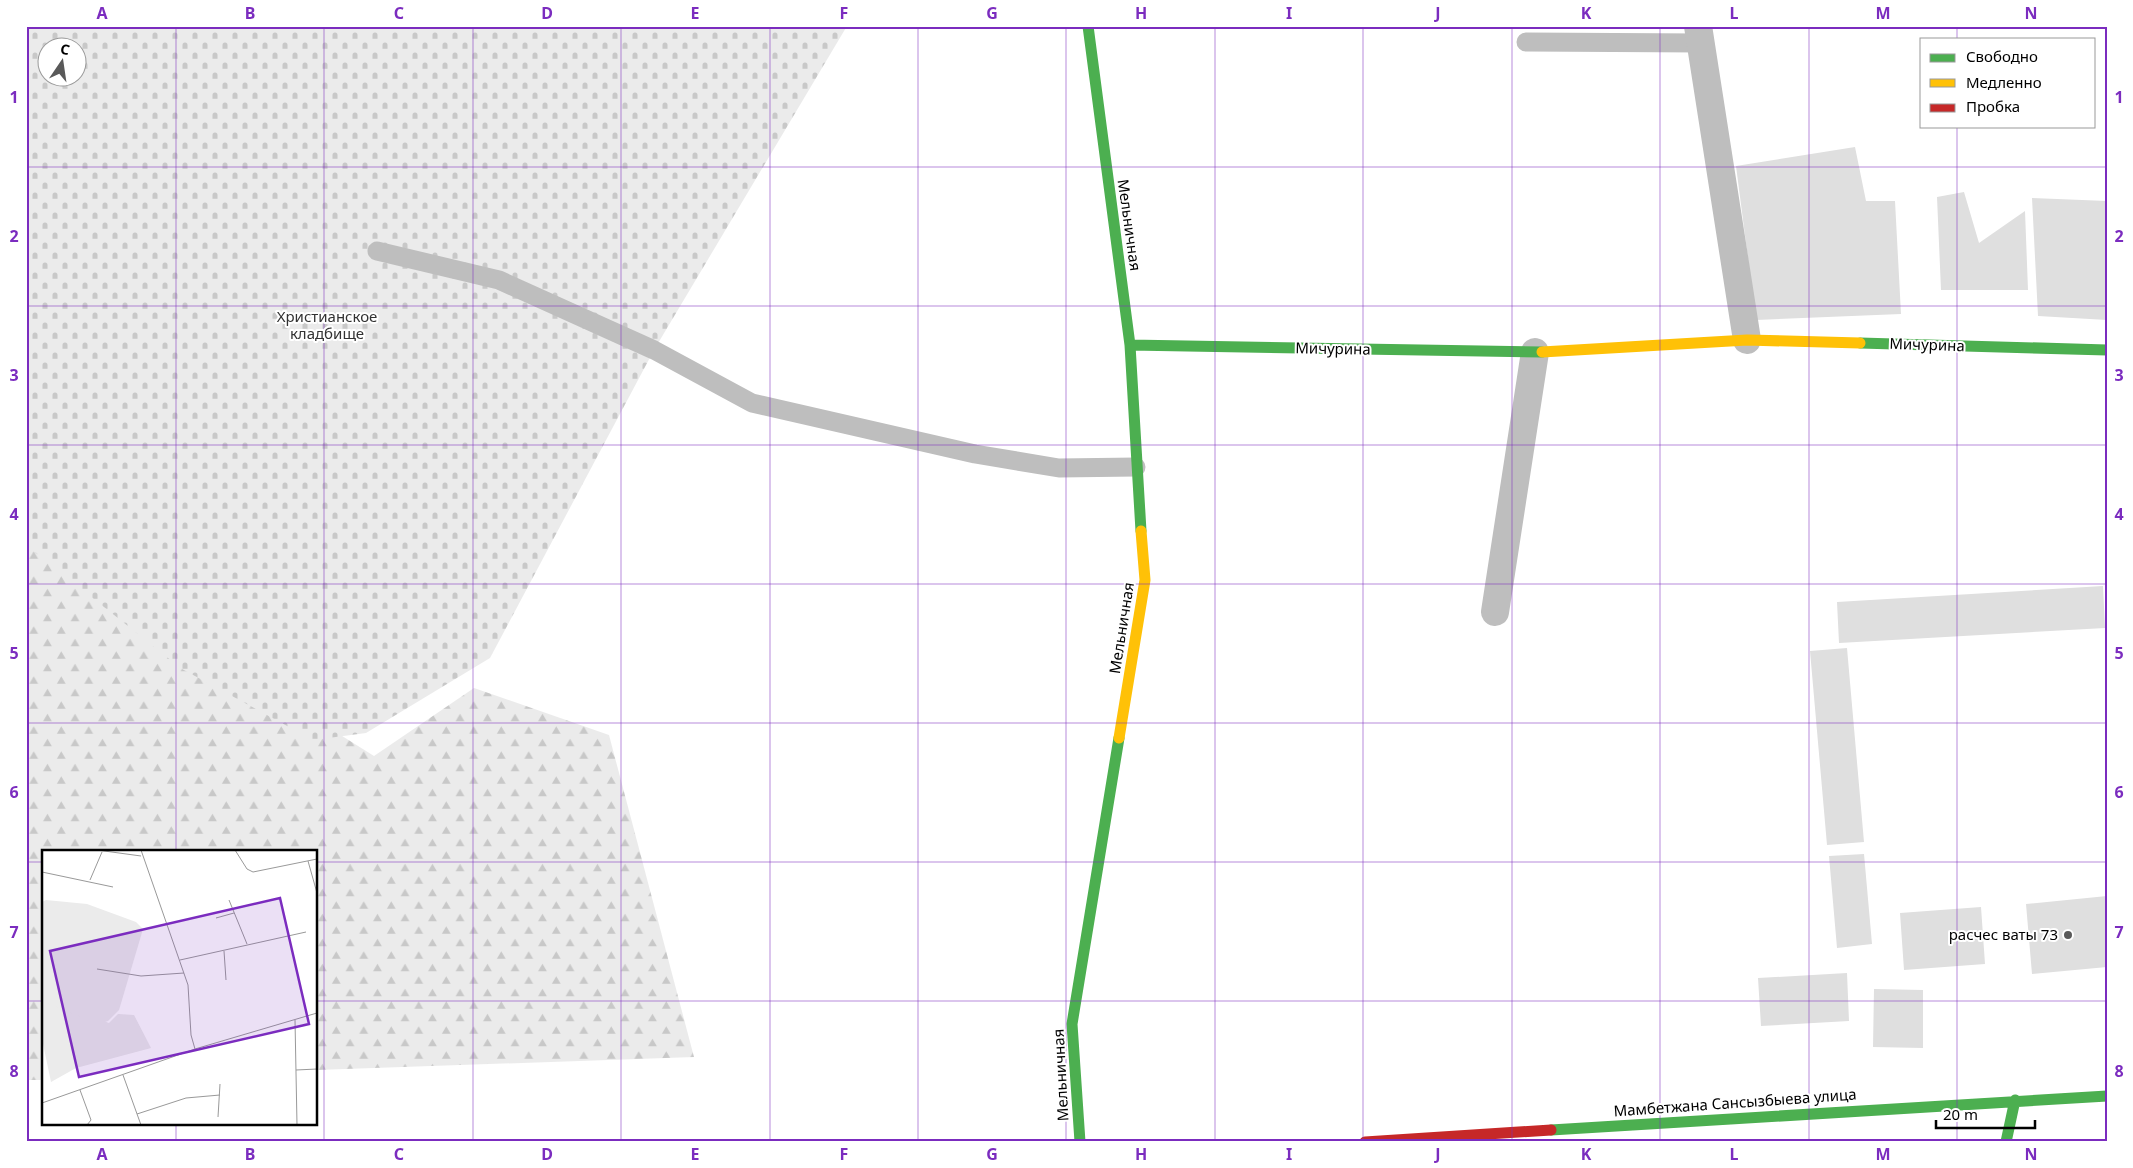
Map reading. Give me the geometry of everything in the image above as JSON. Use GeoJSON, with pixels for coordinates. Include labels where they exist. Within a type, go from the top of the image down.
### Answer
{"type":"FeatureCollection","features":[{"type":"Feature","properties":{"kind":"street","name":"Мельничная"},"geometry":{"type":"LineString","coordinates":[[1080,1142],[1072,1024],[1145,580],[1136,467],[1130,345],[1088,26]]}},
{"type":"Feature","properties":{"kind":"street"},"geometry":{"type":"LineString","coordinates":[[1699,34],[1747,340]]}},
{"type":"Feature","properties":{"kind":"street","name":"Мичурина"},"geometry":{"type":"LineString","coordinates":[[1130,345],[1535,352],[1747,340],[2107,350]]}},
{"type":"Feature","properties":{"kind":"street"},"geometry":{"type":"LineString","coordinates":[[1495,612],[1535,352]]}},
{"type":"Feature","properties":{"kind":"street","name":"Мамбетжана Сансызбыева улица"},"geometry":{"type":"LineString","coordinates":[[1364,1142],[2015,1100],[2107,1096]]}},
{"type":"Feature","properties":{"kind":"street"},"geometry":{"type":"LineString","coordinates":[[2006,1142],[2015,1100]]}},
{"type":"Feature","properties":{"kind":"lane"},"geometry":{"type":"LineString","coordinates":[[1526,42],[1699,34]]}},
{"type":"Feature","properties":{"kind":"lane"},"geometry":{"type":"LineString","coordinates":[[377,251],[499,280],[654,350],[752,403],[975,454],[1058,468],[1136,467]]}},
{"type":"Feature","properties":{"kind":"green space","name":"Христианское кладбище"},"geometry":{"type":"Polygon","coordinates":[[[26,26],[847,26],[654,350],[490,658],[366,733],[313,740],[182,669],[26,545],[26,26]]]}},
{"type":"Feature","properties":{"kind":"green space"},"geometry":{"type":"Polygon","coordinates":[[[26,538],[374,756],[474,688],[609,735],[694,1057],[318,1070],[318,850],[42,850],[42,1080],[26,1080],[26,538]]]}},
{"type":"Feature","properties":{"kind":"building"},"geometry":{"type":"Polygon","coordinates":[[[1855,147],[1866,201],[1895,201],[1901,314],[1756,320],[1736,166],[1855,147]]]}},
{"type":"Feature","properties":{"kind":"building"},"geometry":{"type":"Polygon","coordinates":[[[1964,192],[1979,243],[2025,211],[2028,290],[1941,290],[1937,197],[1964,192]]]}},
{"type":"Feature","properties":{"kind":"building"},"geometry":{"type":"Polygon","coordinates":[[[2032,198],[2107,201],[2107,320],[2038,316],[2032,198]]]}},
{"type":"Feature","properties":{"kind":"building"},"geometry":{"type":"Polygon","coordinates":[[[2103,586],[2105,628],[1839,643],[1837,602],[2103,586]]]}},
{"type":"Feature","properties":{"kind":"building"},"geometry":{"type":"Polygon","coordinates":[[[1847,648],[1864,842],[1827,845],[1810,651],[1847,648]]]}},
{"type":"Feature","properties":{"kind":"building"},"geometry":{"type":"Polygon","coordinates":[[[1864,854],[1872,944],[1837,948],[1829,856],[1864,854]]]}},
{"type":"Feature","properties":{"kind":"building","name":"расчес ваты 73"},"geometry":{"type":"Polygon","coordinates":[[[2107,896],[2107,967],[2032,974],[2026,904],[2107,896]]]}},
{"type":"Feature","properties":{"kind":"building"},"geometry":{"type":"Polygon","coordinates":[[[1981,907],[1985,964],[1904,970],[1900,913],[1981,907]]]}},
{"type":"Feature","properties":{"kind":"building"},"geometry":{"type":"Polygon","coordinates":[[[1847,973],[1849,1021],[1761,1026],[1758,978],[1847,973]]]}},
{"type":"Feature","properties":{"kind":"building"},"geometry":{"type":"Polygon","coordinates":[[[1874,989],[1923,990],[1923,1048],[1873,1047],[1874,989]]]}},
{"type":"Feature","properties":{"kind":"traffic: fast"},"geometry":{"type":"LineString","coordinates":[[1088,26],[1130,345],[1141,531]]}},
{"type":"Feature","properties":{"kind":"traffic: fast"},"geometry":{"type":"LineString","coordinates":[[1860,343],[2107,350]]}},
{"type":"Feature","properties":{"kind":"traffic: fast"},"geometry":{"type":"LineString","coordinates":[[1130,345],[1542,352]]}},
{"type":"Feature","properties":{"kind":"traffic: fast"},"geometry":{"type":"LineString","coordinates":[[1080,1142],[1072,1024],[1119,738]]}},
{"type":"Feature","properties":{"kind":"traffic: fast"},"geometry":{"type":"LineString","coordinates":[[1551,1130],[2107,1096]]}},
{"type":"Feature","properties":{"kind":"traffic: fast"},"geometry":{"type":"LineString","coordinates":[[2006,1142],[2015,1100]]}},
{"type":"Feature","properties":{"kind":"traffic: slow"},"geometry":{"type":"LineString","coordinates":[[1542,352],[1747,340],[1860,343]]}},
{"type":"Feature","properties":{"kind":"traffic: slow"},"geometry":{"type":"LineString","coordinates":[[1119,738],[1145,580],[1141,531]]}},
{"type":"Feature","properties":{"kind":"traffic: jam"},"geometry":{"type":"LineString","coordinates":[[1365,1142],[1551,1130]]}},
{"type":"Feature","properties":{"kind":"place","name":"расчес ваты 73"},"geometry":{"type":"Point","coordinates":[2068,935]}}]}
